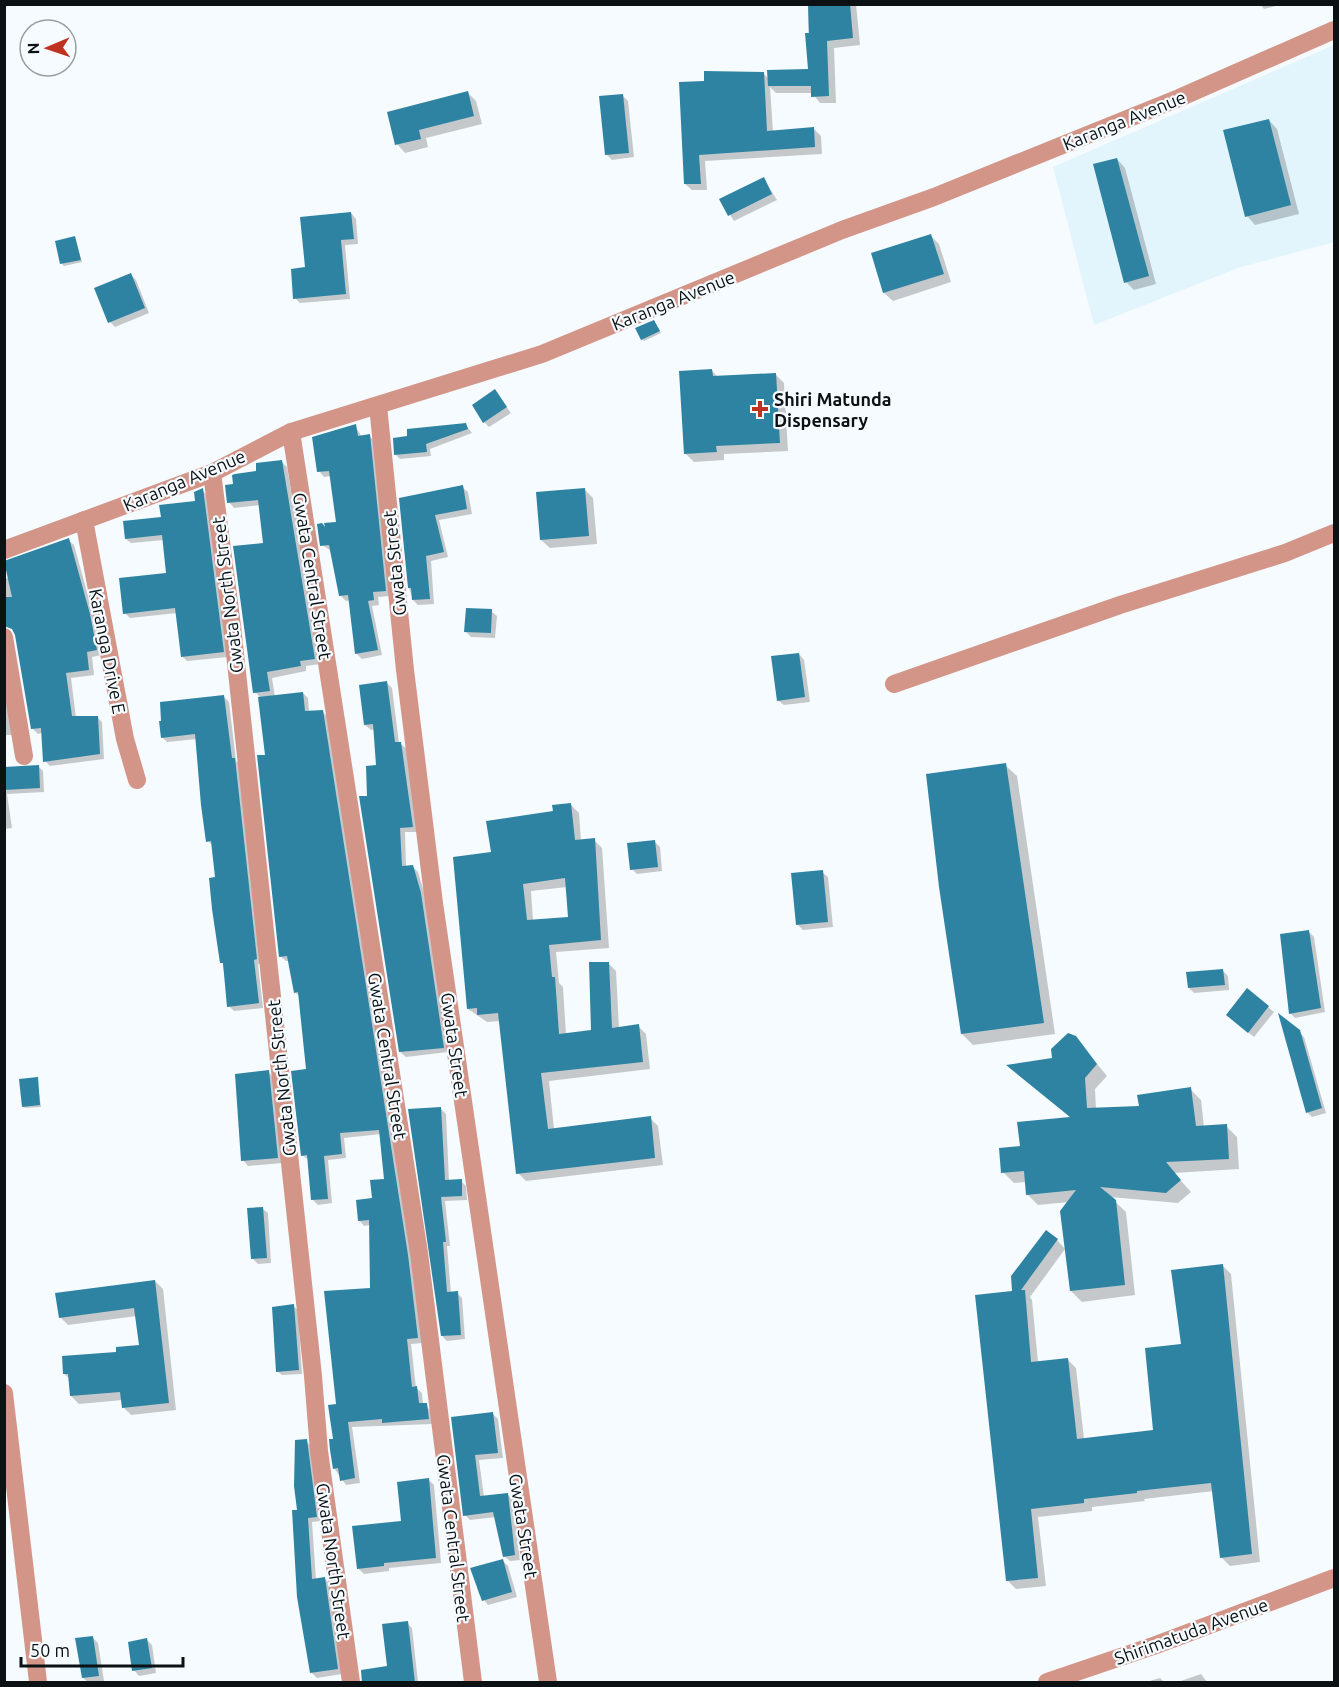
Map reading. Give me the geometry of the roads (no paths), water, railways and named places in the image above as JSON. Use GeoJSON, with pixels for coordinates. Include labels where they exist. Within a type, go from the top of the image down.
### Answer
{"type":"FeatureCollection","features":[{"type":"Feature","properties":{"kind":"street","name":"Karanga Avenue"},"geometry":{"type":"LineString","coordinates":[[4,550],[212,473],[291,432],[542,354],[842,230],[934,197],[1168,102],[1335,30]]}},
{"type":"Feature","properties":{"kind":"street","name":"Gwata Street"},"geometry":{"type":"LineString","coordinates":[[378,406],[405,670],[434,903],[548,1683]]}},
{"type":"Feature","properties":{"kind":"street","name":"Gwata Central Street"},"geometry":{"type":"LineString","coordinates":[[291,432],[419,1253],[473,1683]]}},
{"type":"Feature","properties":{"kind":"street","name":"Gwata North Street"},"geometry":{"type":"LineString","coordinates":[[212,473],[262,898],[312,1365],[319,1451],[351,1683]]}},
{"type":"Feature","properties":{"kind":"street","name":"Karanga Drive E"},"geometry":{"type":"LineString","coordinates":[[84,520],[125,739],[136,780]]}},
{"type":"Feature","properties":{"kind":"street"},"geometry":{"type":"LineString","coordinates":[[894,684],[1119,605],[1285,553],[1335,533]]}},
{"type":"Feature","properties":{"kind":"street"},"geometry":{"type":"LineString","coordinates":[[4,637],[24,756]]}},
{"type":"Feature","properties":{"kind":"street"},"geometry":{"type":"LineString","coordinates":[[4,1393],[38,1683]]}},
{"type":"Feature","properties":{"kind":"street","name":"Shirimatuda Avenue"},"geometry":{"type":"LineString","coordinates":[[1047,1683],[1335,1578]]}},
{"type":"Feature","properties":{"kind":"place","name":"Shiri Matunda Dispensary"},"geometry":{"type":"Point","coordinates":[760,409]}}]}
